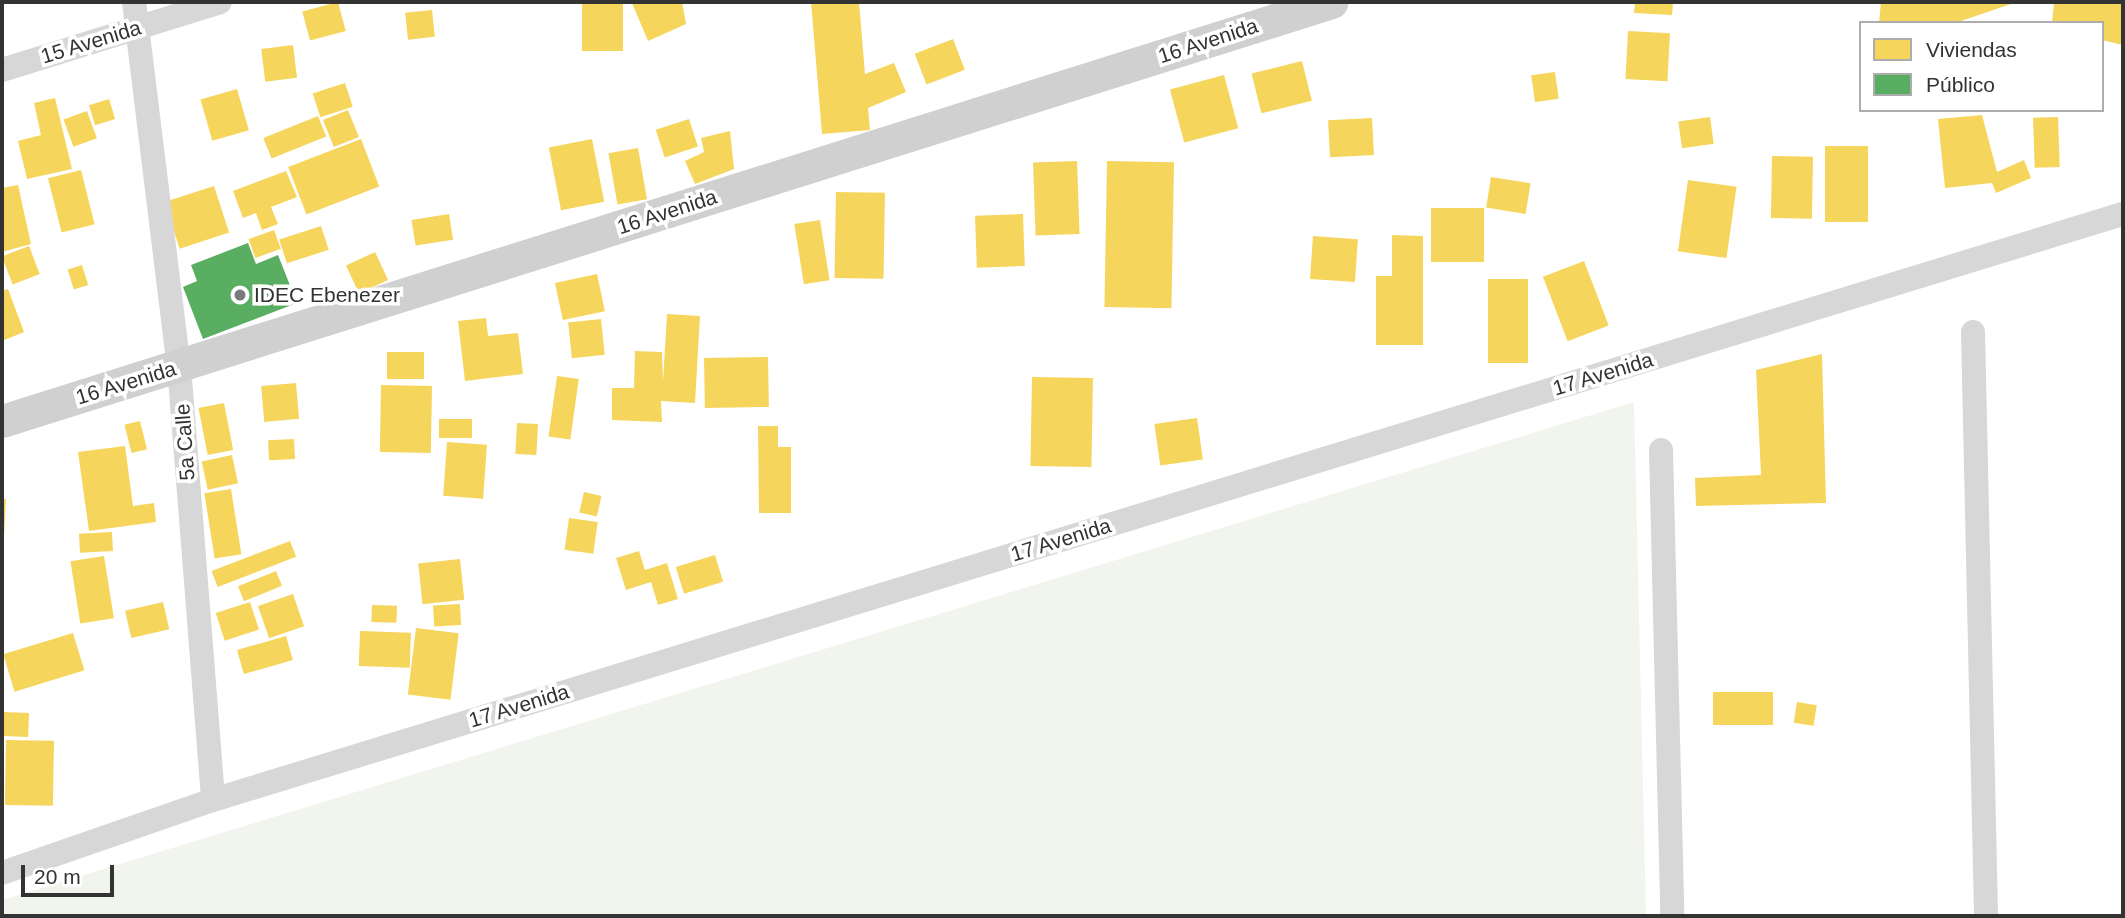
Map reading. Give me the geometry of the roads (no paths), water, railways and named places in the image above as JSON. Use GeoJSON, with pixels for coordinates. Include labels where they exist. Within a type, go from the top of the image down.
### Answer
{"type":"FeatureCollection","features":[{"type":"Feature","properties":{"kind":"main road","name":"16 Avenida"},"geometry":{"type":"LineString","coordinates":[[2,421],[1322,3]]}},
{"type":"Feature","properties":{"kind":"street","name":"5a Calle"},"geometry":{"type":"LineString","coordinates":[[134,2],[180,366],[213,800]]}},
{"type":"Feature","properties":{"kind":"street","name":"15 Avenida"},"geometry":{"type":"LineString","coordinates":[[2,70],[220,2]]}},
{"type":"Feature","properties":{"kind":"street","name":"17 Avenida"},"geometry":{"type":"LineString","coordinates":[[2,873],[213,800],[2123,214]]}},
{"type":"Feature","properties":{"kind":"street"},"geometry":{"type":"LineString","coordinates":[[1973,332],[1986,916]]}},
{"type":"Feature","properties":{"kind":"street"},"geometry":{"type":"LineString","coordinates":[[1661,450],[1672,916]]}},
{"type":"Feature","properties":{"kind":"place","name":"IDEC Ebenezer"},"geometry":{"type":"Point","coordinates":[240,295]}}]}
